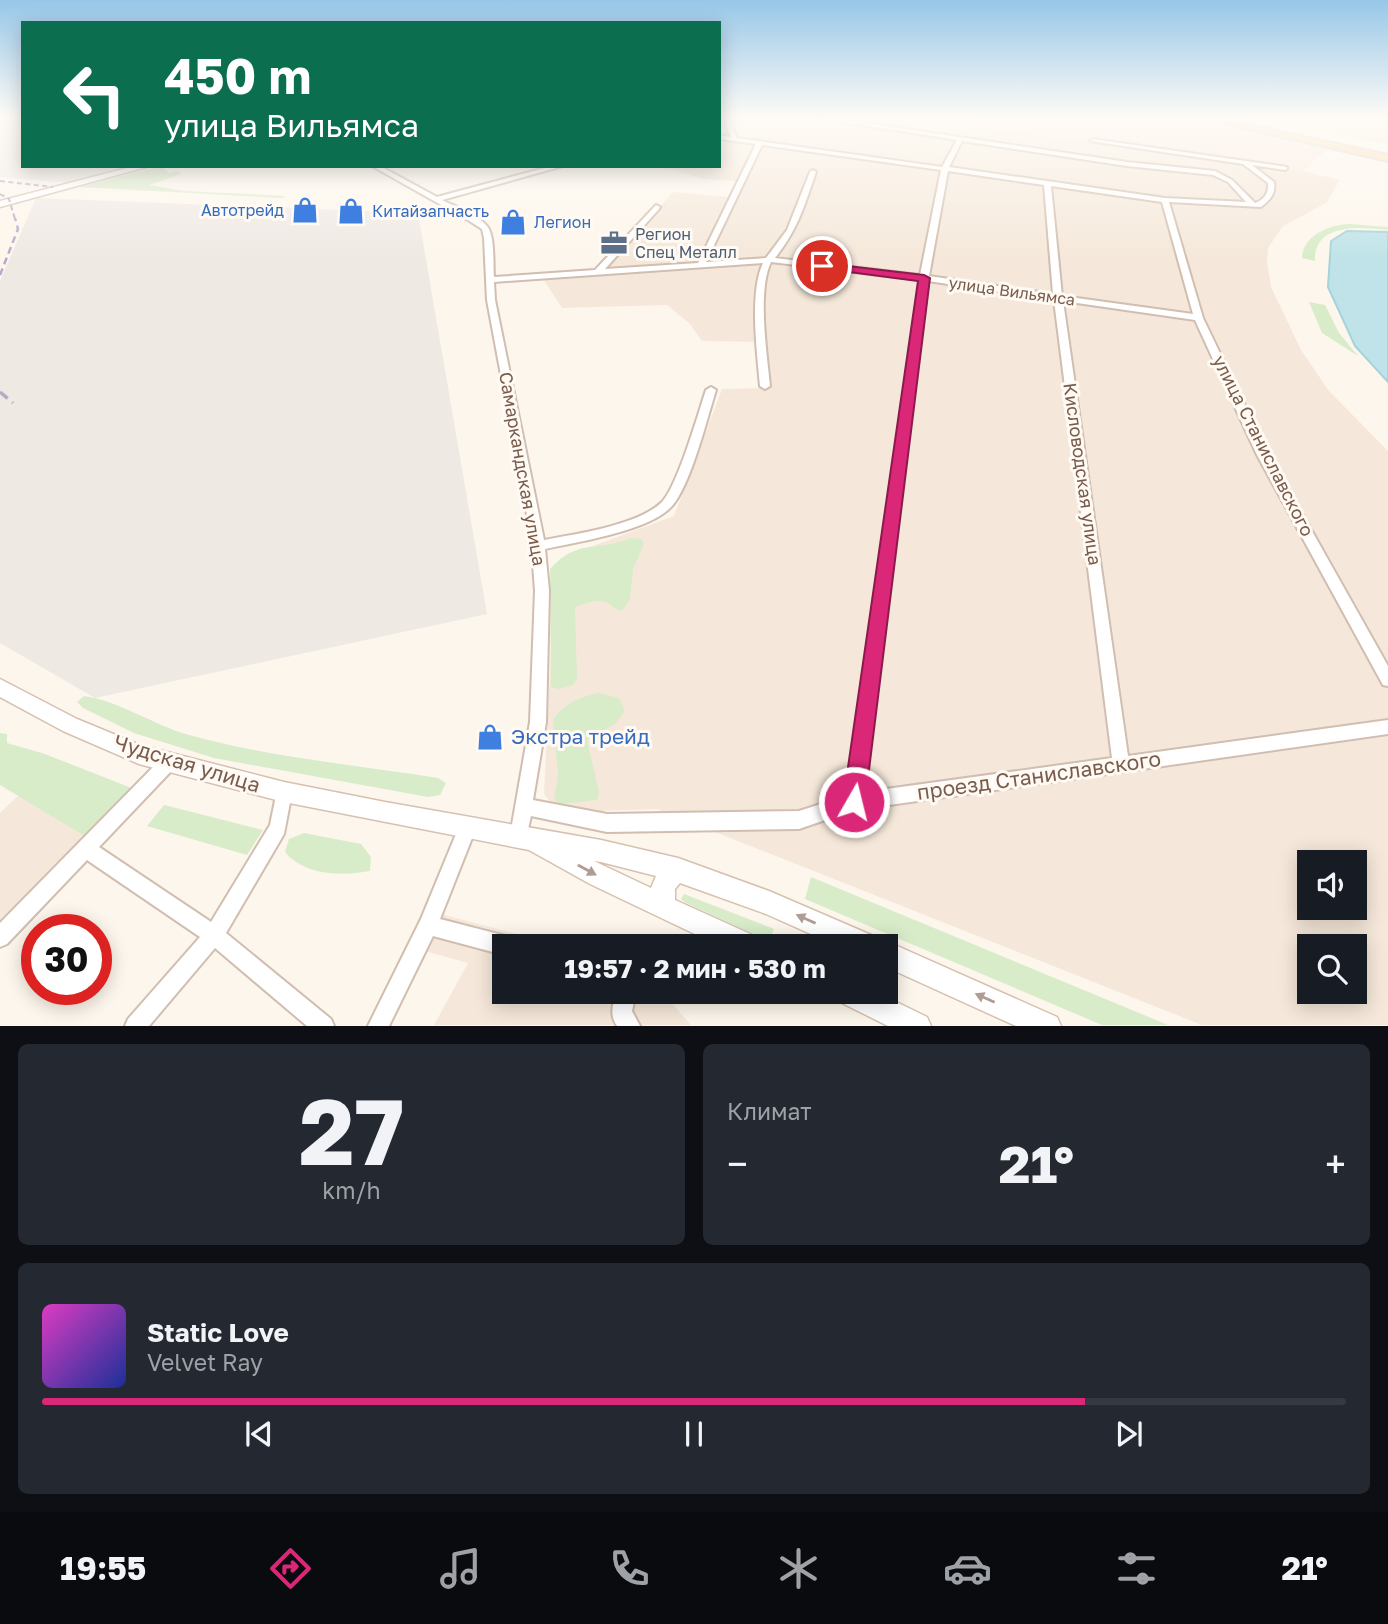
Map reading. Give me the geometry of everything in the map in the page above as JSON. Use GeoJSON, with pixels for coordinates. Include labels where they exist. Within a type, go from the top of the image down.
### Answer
{"type":"FeatureCollection","features":[{"type":"Feature","properties":{"kind":"main road"},"geometry":{"type":"LineString","coordinates":[[0,204],[138,168]]}},
{"type":"Feature","properties":{"kind":"main road","name":"Чудская улица"},"geometry":{"type":"LineString","coordinates":[[0,687],[70,725],[139,754],[284,792],[385,813],[601,851],[678,870],[769,903],[839,934]]}},
{"type":"Feature","properties":{"kind":"main road"},"geometry":{"type":"LineString","coordinates":[[523,837],[598,876],[722,934]]}},
{"type":"Feature","properties":{"kind":"main road"},"geometry":{"type":"LineString","coordinates":[[666,908],[661,895],[663,884],[668,876],[678,870]]}},
{"type":"Feature","properties":{"kind":"main road"},"geometry":{"type":"LineString","coordinates":[[898,959],[1048,1026]]}},
{"type":"Feature","properties":{"kind":"main road"},"geometry":{"type":"LineString","coordinates":[[872,1004],[918,1026]]}},
{"type":"Feature","properties":{"kind":"street"},"geometry":{"type":"LineString","coordinates":[[701,265],[749,165]]}},
{"type":"Feature","properties":{"kind":"street"},"geometry":{"type":"LineString","coordinates":[[923,165],[1165,200],[1256,205],[1268,198],[1272,189],[1271,182],[1247,165]]}},
{"type":"Feature","properties":{"kind":"street"},"geometry":{"type":"LineString","coordinates":[[854,802],[924,278],[947,165]]}},
{"type":"Feature","properties":{"kind":"street"},"geometry":{"type":"LineString","coordinates":[[1136,165],[1215,173],[1230,181],[1256,205]]}},
{"type":"Feature","properties":{"kind":"street"},"geometry":{"type":"LineString","coordinates":[[1255,165],[1285,168]]}},
{"type":"Feature","properties":{"kind":"street","name":"Самаркандская улица"},"geometry":{"type":"LineString","coordinates":[[380,168],[485,228],[491,300],[538,546],[542,591],[543,650],[538,722],[524,807],[523,837]]}},
{"type":"Feature","properties":{"kind":"street"},"geometry":{"type":"LineString","coordinates":[[436,199],[552,168]]}},
{"type":"Feature","properties":{"kind":"street"},"geometry":{"type":"LineString","coordinates":[[765,386],[761,289],[765,267],[774,250],[787,237],[813,172]]}},
{"type":"Feature","properties":{"kind":"street","name":"Кисловодская улица"},"geometry":{"type":"LineString","coordinates":[[1047,183],[1058,297],[1121,765]]}},
{"type":"Feature","properties":{"kind":"street","name":"улица Станиславского"},"geometry":{"type":"LineString","coordinates":[[1165,200],[1198,318],[1262,453],[1388,680]]}},
{"type":"Feature","properties":{"kind":"street"},"geometry":{"type":"LineString","coordinates":[[597,272],[656,207]]}},
{"type":"Feature","properties":{"kind":"street","name":"улица Вильямса"},"geometry":{"type":"LineString","coordinates":[[491,280],[771,260],[924,278],[1198,318]]}},
{"type":"Feature","properties":{"kind":"street"},"geometry":{"type":"LineString","coordinates":[[538,546],[599,532],[652,514],[668,504],[698,433],[711,390]]}},
{"type":"Feature","properties":{"kind":"street","name":"проезд Станиславского"},"geometry":{"type":"LineString","coordinates":[[524,807],[607,823],[799,820],[854,802],[1388,727]]}},
{"type":"Feature","properties":{"kind":"street"},"geometry":{"type":"LineString","coordinates":[[0,937],[169,762]]}},
{"type":"Feature","properties":{"kind":"street"},"geometry":{"type":"LineString","coordinates":[[135,1026],[215,936],[278,828],[284,792]]}},
{"type":"Feature","properties":{"kind":"street"},"geometry":{"type":"LineString","coordinates":[[378,1026],[428,925],[467,828]]}},
{"type":"Feature","properties":{"kind":"street"},"geometry":{"type":"LineString","coordinates":[[87,849],[215,936],[324,1026]]}},
{"type":"Feature","properties":{"kind":"street"},"geometry":{"type":"LineString","coordinates":[[428,925],[492,942]]}},
{"type":"Feature","properties":{"kind":"street"},"geometry":{"type":"LineString","coordinates":[[623,1004],[621,1013],[631,1026]]}},
{"type":"Feature","properties":{"kind":"shaded area"},"geometry":{"type":"Polygon","coordinates":[[[0,165],[21,165],[21,168],[127,168],[71,183],[0,177],[0,165]]]}},
{"type":"Feature","properties":{"kind":"shaded area"},"geometry":{"type":"Polygon","coordinates":[[[721,165],[1243,165],[1304,171],[1340,180],[1326,203],[1283,226],[1268,248],[1267,262],[1271,287],[1301,350],[1329,391],[1388,451],[1388,1025],[1202,1025],[657,809],[599,811],[553,805],[544,794],[555,566],[566,556],[674,516],[722,389],[769,388],[766,342],[702,341],[690,324],[667,305],[562,308],[545,282],[544,275],[604,271],[673,192],[728,197],[735,181],[704,179],[666,168],[721,168],[721,165]]]}},
{"type":"Feature","properties":{"kind":"shaded area"},"geometry":{"type":"Polygon","coordinates":[[[1243,165],[1310,165],[1304,171],[1243,165]]]}},
{"type":"Feature","properties":{"kind":"shaded area"},"geometry":{"type":"Polygon","coordinates":[[[36,198],[418,213],[487,614],[95,698],[0,643],[0,281],[36,198]]]}},
{"type":"Feature","properties":{"kind":"shaded area"},"geometry":{"type":"Polygon","coordinates":[[[19,795],[88,838],[0,928],[0,813],[19,795]]]}},
{"type":"Feature","properties":{"kind":"shaded area"},"geometry":{"type":"Polygon","coordinates":[[[437,913],[517,934],[492,934],[492,1004],[673,1004],[691,1025],[434,1025],[468,963],[421,950],[437,913]]]}},
{"type":"Feature","properties":{"kind":"green space"},"geometry":{"type":"Polygon","coordinates":[[[153,168],[163,168],[169,173],[178,171],[181,174],[149,185],[184,191],[285,196],[282,198],[79,187],[153,168]]]}},
{"type":"Feature","properties":{"kind":"green space"},"geometry":{"type":"Polygon","coordinates":[[[1349,224],[1388,227],[1388,230],[1353,228],[1331,233],[1322,239],[1315,261],[1302,258],[1303,250],[1312,237],[1326,229],[1349,224]]]}},
{"type":"Feature","properties":{"kind":"green space"},"geometry":{"type":"Polygon","coordinates":[[[1309,302],[1325,305],[1339,333],[1358,356],[1322,333],[1309,302]]]}},
{"type":"Feature","properties":{"kind":"green space"},"geometry":{"type":"Polygon","coordinates":[[[631,538],[641,539],[644,544],[633,569],[630,599],[622,611],[602,601],[575,607],[577,678],[573,685],[558,689],[551,687],[550,569],[560,559],[579,549],[631,538]]]}},
{"type":"Feature","properties":{"kind":"green space"},"geometry":{"type":"Polygon","coordinates":[[[599,693],[619,698],[625,711],[615,724],[587,740],[599,792],[597,800],[561,804],[554,800],[558,775],[553,719],[573,702],[599,693]]]}},
{"type":"Feature","properties":{"kind":"green space"},"geometry":{"type":"Polygon","coordinates":[[[84,696],[111,703],[176,731],[219,743],[438,778],[446,783],[440,795],[428,797],[214,758],[134,733],[83,708],[77,702],[84,696]]]}},
{"type":"Feature","properties":{"kind":"green space"},"geometry":{"type":"Polygon","coordinates":[[[0,733],[7,734],[7,743],[45,754],[134,789],[88,838],[0,785],[0,733]]]}},
{"type":"Feature","properties":{"kind":"green space"},"geometry":{"type":"Polygon","coordinates":[[[164,805],[263,830],[247,855],[147,826],[164,805]]]}},
{"type":"Feature","properties":{"kind":"green space"},"geometry":{"type":"Polygon","coordinates":[[[304,833],[361,844],[371,857],[370,871],[336,874],[303,866],[285,852],[289,839],[304,833]]]}},
{"type":"Feature","properties":{"kind":"green space"},"geometry":{"type":"Polygon","coordinates":[[[811,877],[1168,1025],[1102,1025],[898,938],[898,934],[888,934],[805,899],[811,877]]]}},
{"type":"Feature","properties":{"kind":"green space"},"geometry":{"type":"Polygon","coordinates":[[[684,894],[774,929],[772,934],[754,934],[681,899],[684,894]]]}},
{"type":"Feature","properties":{"kind":"water"},"geometry":{"type":"Polygon","coordinates":[[[1347,231],[1388,232],[1388,382],[1355,346],[1328,287],[1331,241],[1347,231]]]}},
{"type":"Feature","properties":{"kind":"railway"},"geometry":{"type":"LineString","coordinates":[[0,181],[53,187]]}},
{"type":"Feature","properties":{"kind":"railway"},"geometry":{"type":"LineString","coordinates":[[0,194],[9,199],[15,219]]}},
{"type":"Feature","properties":{"kind":"railway"},"geometry":{"type":"LineString","coordinates":[[0,275],[18,229],[15,218]]}},
{"type":"Feature","properties":{"kind":"railway"},"geometry":{"type":"LineString","coordinates":[[0,392],[13,403]]}},
{"type":"Feature","properties":{"kind":"place","name":"Автотрейд"},"geometry":{"type":"Point","coordinates":[305,210]}},
{"type":"Feature","properties":{"kind":"place","name":"Китайзапчасть"},"geometry":{"type":"Point","coordinates":[351,211]}},
{"type":"Feature","properties":{"kind":"place","name":"Легион"},"geometry":{"type":"Point","coordinates":[513,222]}},
{"type":"Feature","properties":{"kind":"place","name":"Регион Спец Металл"},"geometry":{"type":"Point","coordinates":[614,243]}},
{"type":"Feature","properties":{"kind":"place","name":"Экстра трейд"},"geometry":{"type":"Point","coordinates":[490,737]}},
{"type":"Feature","properties":{"kind":"route"},"geometry":{"type":"LineString","coordinates":[[822,266],[924,278],[854,802]]}}]}
